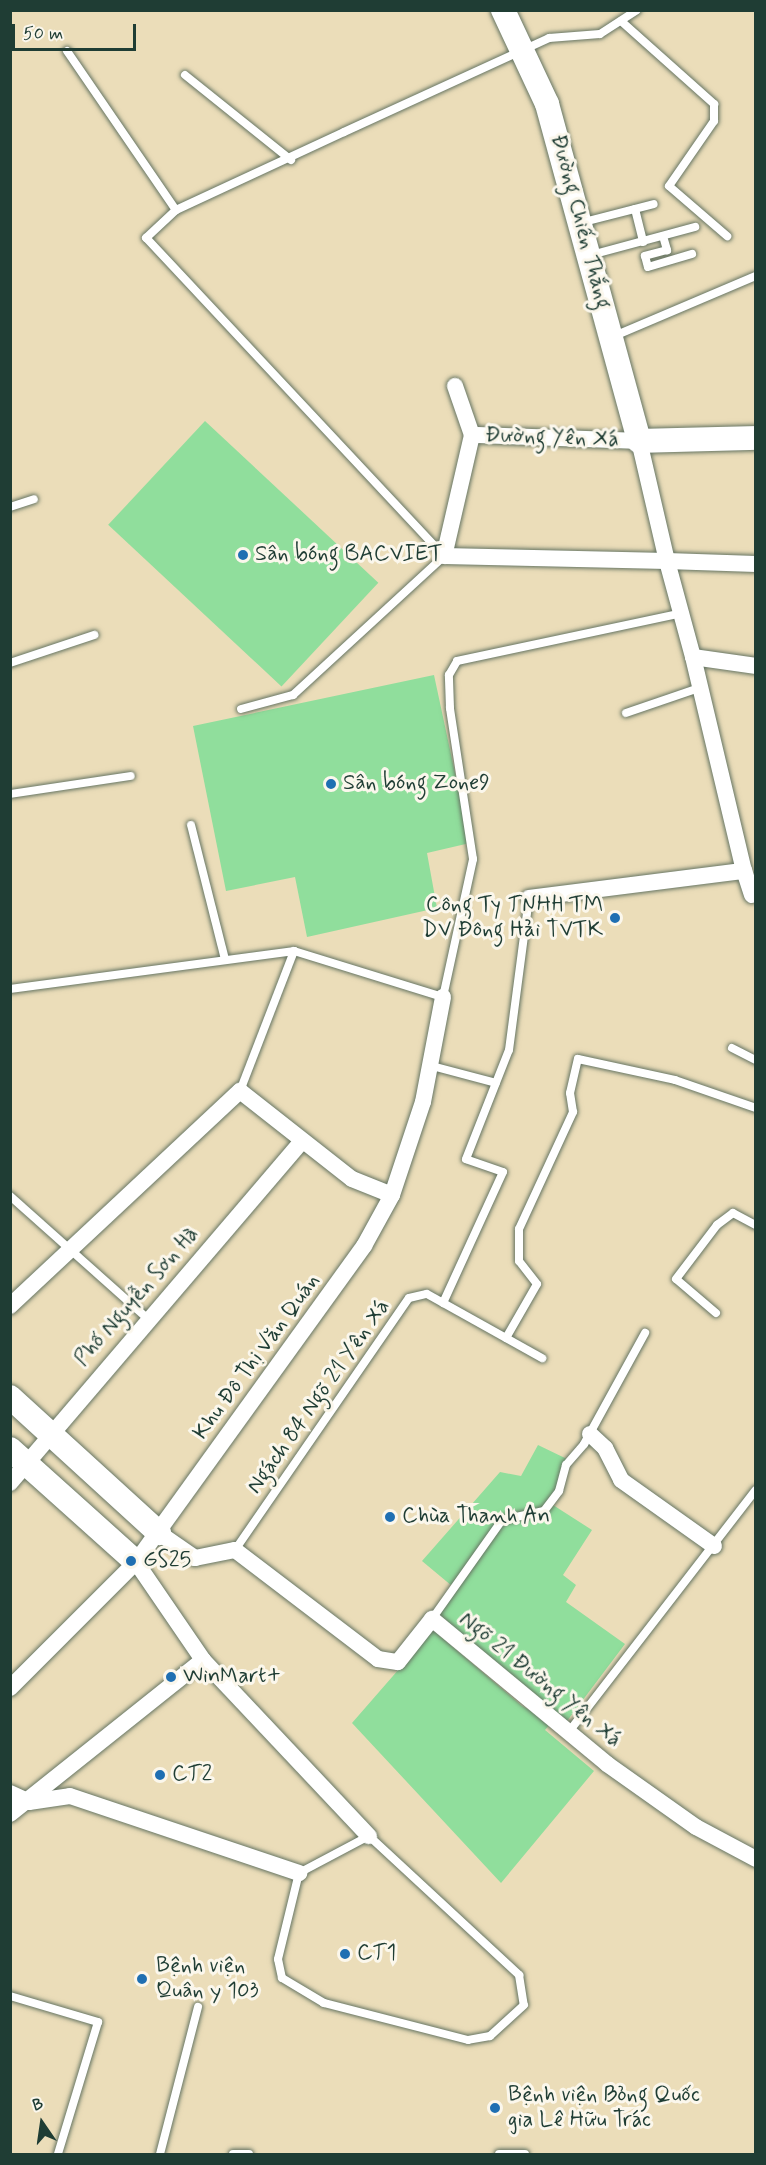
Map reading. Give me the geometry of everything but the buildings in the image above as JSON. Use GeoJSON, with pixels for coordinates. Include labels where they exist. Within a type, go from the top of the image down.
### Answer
{"type":"FeatureCollection","features":[{"type":"Feature","properties":{"kind":"street","name":"Đường Chiến Thắng"},"geometry":{"type":"LineString","coordinates":[[502,10],[547,104],[639,441]]}},
{"type":"Feature","properties":{"kind":"street"},"geometry":{"type":"LineString","coordinates":[[455,386],[472,435]]}},
{"type":"Feature","properties":{"kind":"street","name":"Đường Yên Xá"},"geometry":{"type":"LineString","coordinates":[[444,556],[472,435],[639,441],[756,438]]}},
{"type":"Feature","properties":{"kind":"street"},"geometry":{"type":"LineString","coordinates":[[639,441],[744,871],[754,899]]}},
{"type":"Feature","properties":{"kind":"street"},"geometry":{"type":"LineString","coordinates":[[444,556],[756,564]]}},
{"type":"Feature","properties":{"kind":"street"},"geometry":{"type":"LineString","coordinates":[[693,657],[756,666]]}},
{"type":"Feature","properties":{"kind":"street"},"geometry":{"type":"LineString","coordinates":[[529,898],[744,871]]}},
{"type":"Feature","properties":{"kind":"street","name":"Khu Đô Thị Văn Quán"},"geometry":{"type":"LineString","coordinates":[[10,1688],[136,1562],[364,1246],[392,1195],[432,1066],[442,997]]}},
{"type":"Feature","properties":{"kind":"street"},"geometry":{"type":"LineString","coordinates":[[10,1306],[68,1249],[240,1091],[300,1143],[352,1179],[392,1195]]}},
{"type":"Feature","properties":{"kind":"street","name":"Phố Nguyễn Sơn Hà"},"geometry":{"type":"LineString","coordinates":[[10,1483],[18,1456],[51,1433],[300,1143]]}},
{"type":"Feature","properties":{"kind":"street"},"geometry":{"type":"LineString","coordinates":[[10,1396],[159,1533],[195,1558],[235,1550]]}},
{"type":"Feature","properties":{"kind":"street"},"geometry":{"type":"LineString","coordinates":[[590,1434],[605,1448],[621,1480],[714,1546]]}},
{"type":"Feature","properties":{"kind":"street"},"geometry":{"type":"LineString","coordinates":[[18,1456],[136,1562],[204,1660],[369,1836]]}},
{"type":"Feature","properties":{"kind":"street","name":"Ngõ 21 Đường Yên Xá"},"geometry":{"type":"LineString","coordinates":[[235,1550],[378,1659],[398,1662],[432,1619],[571,1729],[642,1789],[756,1859]]}},
{"type":"Feature","properties":{"kind":"street"},"geometry":{"type":"LineString","coordinates":[[10,1814],[29,1802],[204,1660]]}},
{"type":"Feature","properties":{"kind":"street"},"geometry":{"type":"LineString","coordinates":[[10,1792],[29,1802],[70,1796],[299,1873]]}},
{"type":"Feature","properties":{"kind":"lane"},"geometry":{"type":"LineString","coordinates":[[241,709],[293,695],[444,556],[146,237],[176,210],[291,160],[549,38],[600,34],[638,10]]}},
{"type":"Feature","properties":{"kind":"lane"},"geometry":{"type":"LineString","coordinates":[[621,21],[714,104],[714,122],[669,186],[727,236]]}},
{"type":"Feature","properties":{"kind":"lane"},"geometry":{"type":"LineString","coordinates":[[67,51],[176,210]]}},
{"type":"Feature","properties":{"kind":"lane"},"geometry":{"type":"LineString","coordinates":[[185,75],[291,160]]}},
{"type":"Feature","properties":{"kind":"lane"},"geometry":{"type":"LineString","coordinates":[[580,223],[654,204]]}},
{"type":"Feature","properties":{"kind":"lane"},"geometry":{"type":"LineString","coordinates":[[634,209],[643,242]]}},
{"type":"Feature","properties":{"kind":"lane"},"geometry":{"type":"LineString","coordinates":[[588,256],[695,227]]}},
{"type":"Feature","properties":{"kind":"lane"},"geometry":{"type":"LineString","coordinates":[[663,236],[667,249],[645,256],[648,267],[692,254]]}},
{"type":"Feature","properties":{"kind":"lane"},"geometry":{"type":"LineString","coordinates":[[611,337],[756,276]]}},
{"type":"Feature","properties":{"kind":"lane"},"geometry":{"type":"LineString","coordinates":[[10,507],[34,499]]}},
{"type":"Feature","properties":{"kind":"lane"},"geometry":{"type":"LineString","coordinates":[[10,990],[294,951],[442,997],[473,859],[450,708],[449,675],[457,661],[682,613]]}},
{"type":"Feature","properties":{"kind":"lane"},"geometry":{"type":"LineString","coordinates":[[10,663],[94,635]]}},
{"type":"Feature","properties":{"kind":"lane"},"geometry":{"type":"LineString","coordinates":[[626,713],[699,688]]}},
{"type":"Feature","properties":{"kind":"lane"},"geometry":{"type":"LineString","coordinates":[[10,794],[131,777]]}},
{"type":"Feature","properties":{"kind":"lane"},"geometry":{"type":"LineString","coordinates":[[191,825],[225,959]]}},
{"type":"Feature","properties":{"kind":"lane"},"geometry":{"type":"LineString","coordinates":[[443,1303],[503,1172],[466,1159],[508,1050],[529,898]]}},
{"type":"Feature","properties":{"kind":"lane"},"geometry":{"type":"LineString","coordinates":[[240,1091],[294,951]]}},
{"type":"Feature","properties":{"kind":"lane"},"geometry":{"type":"LineString","coordinates":[[732,1048],[756,1060]]}},
{"type":"Feature","properties":{"kind":"lane"},"geometry":{"type":"LineString","coordinates":[[506,1338],[537,1284],[519,1261],[519,1229],[573,1112],[570,1093],[578,1059],[675,1080],[756,1108]]}},
{"type":"Feature","properties":{"kind":"lane"},"geometry":{"type":"LineString","coordinates":[[432,1066],[496,1083]]}},
{"type":"Feature","properties":{"kind":"lane"},"geometry":{"type":"LineString","coordinates":[[10,1196],[148,1319]]}},
{"type":"Feature","properties":{"kind":"lane"},"geometry":{"type":"LineString","coordinates":[[716,1313],[676,1279],[717,1225],[733,1213],[756,1225]]}},
{"type":"Feature","properties":{"kind":"lane","name":"Ngách 84 Ngõ 21 Yên Xá"},"geometry":{"type":"LineString","coordinates":[[235,1550],[409,1298],[427,1294],[542,1358]]}},
{"type":"Feature","properties":{"kind":"lane"},"geometry":{"type":"LineString","coordinates":[[432,1619],[502,1520],[544,1511],[559,1491],[566,1465],[590,1434],[645,1333]]}},
{"type":"Feature","properties":{"kind":"lane"},"geometry":{"type":"LineString","coordinates":[[571,1729],[756,1490]]}},
{"type":"Feature","properties":{"kind":"lane"},"geometry":{"type":"LineString","coordinates":[[369,1836],[519,1975],[524,2005],[490,2036],[468,2040],[324,2003],[288,1983],[278,1959],[299,1873],[369,1836]]}},
{"type":"Feature","properties":{"kind":"lane"},"geometry":{"type":"LineString","coordinates":[[10,1996],[98,2022],[58,2154]]}},
{"type":"Feature","properties":{"kind":"lane"},"geometry":{"type":"LineString","coordinates":[[160,2154],[198,2007]]}},
{"type":"Feature","properties":{"kind":"lane"},"geometry":{"type":"LineString","coordinates":[[233,2154],[249,2154]]}},
{"type":"Feature","properties":{"kind":"lane"},"geometry":{"type":"LineString","coordinates":[[499,2154],[525,2154]]}},
{"type":"Feature","properties":{"kind":"green space","name":"Sân bóng BACVIET"},"geometry":{"type":"Polygon","coordinates":[[[205,421],[378,583],[281,686],[108,525],[205,421]]]}},
{"type":"Feature","properties":{"kind":"green space","name":"Sân bóng Zone9"},"geometry":{"type":"Polygon","coordinates":[[[434,675],[470,843],[427,853],[437,908],[307,937],[295,877],[226,891],[193,726],[434,675]]]}},
{"type":"Feature","properties":{"kind":"green space"},"geometry":{"type":"Polygon","coordinates":[[[538,1445],[567,1459],[553,1505],[592,1530],[563,1575],[576,1585],[566,1602],[625,1644],[567,1721],[439,1616],[452,1586],[422,1561],[500,1472],[521,1476],[538,1445]]]}},
{"type":"Feature","properties":{"kind":"green space"},"geometry":{"type":"Polygon","coordinates":[[[433,1630],[522,1706],[552,1722],[545,1730],[594,1771],[501,1883],[352,1723],[433,1630]]]}},
{"type":"Feature","properties":{"kind":"place","name":"Sân bóng BACVIET"},"geometry":{"type":"Point","coordinates":[243,555]}},
{"type":"Feature","properties":{"kind":"place","name":"Sân bóng Zone9"},"geometry":{"type":"Point","coordinates":[331,784]}},
{"type":"Feature","properties":{"kind":"place","name":"Công Ty TNHH TM DV Đông Hải TVTK"},"geometry":{"type":"Point","coordinates":[615,918]}},
{"type":"Feature","properties":{"kind":"place","name":"Chùa Thanh An"},"geometry":{"type":"Point","coordinates":[390,1517]}},
{"type":"Feature","properties":{"kind":"place","name":"GS25"},"geometry":{"type":"Point","coordinates":[131,1561]}},
{"type":"Feature","properties":{"kind":"place","name":"WinMart+"},"geometry":{"type":"Point","coordinates":[171,1677]}},
{"type":"Feature","properties":{"kind":"place","name":"CT2"},"geometry":{"type":"Point","coordinates":[160,1775]}},
{"type":"Feature","properties":{"kind":"place","name":"CT1"},"geometry":{"type":"Point","coordinates":[345,1954]}},
{"type":"Feature","properties":{"kind":"place","name":"Bệnh viện Quân y 103"},"geometry":{"type":"Point","coordinates":[142,1979]}},
{"type":"Feature","properties":{"kind":"place","name":"Bệnh viện Bỏng Quốc gia Lê Hữu Trác"},"geometry":{"type":"Point","coordinates":[495,2108]}}]}
